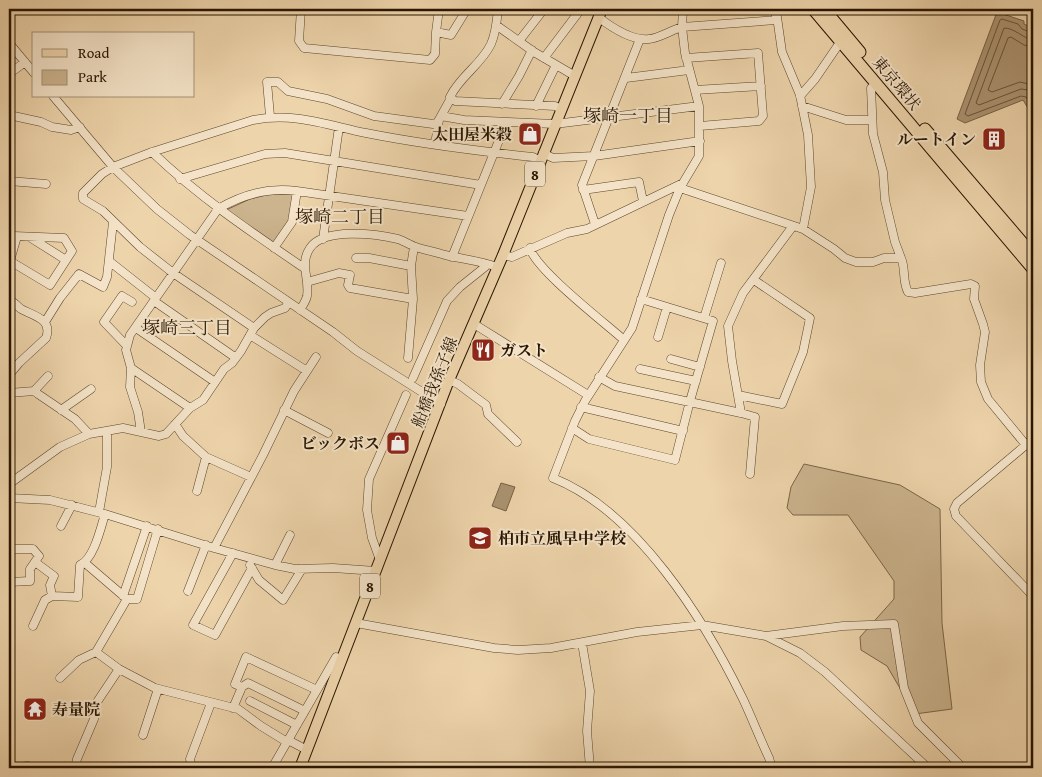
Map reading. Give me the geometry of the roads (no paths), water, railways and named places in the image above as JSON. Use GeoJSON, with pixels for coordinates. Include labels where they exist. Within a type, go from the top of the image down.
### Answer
{"type":"FeatureCollection","features":[{"type":"Feature","properties":{"kind":"highway","name":"東京環状"},"geometry":{"type":"LineString","coordinates":[[813,9],[1033,269]]}},
{"type":"Feature","properties":{"kind":"highway","name":"東京環状"},"geometry":{"type":"LineString","coordinates":[[824,9],[1033,255]]}},
{"type":"Feature","properties":{"kind":"main road","name":"船橋我孫子線"},"geometry":{"type":"LineString","coordinates":[[300,768],[440,404],[503,255],[600,11]]}},
{"type":"Feature","properties":{"kind":"street"},"geometry":{"type":"LineString","coordinates":[[301,9],[299,41],[304,48],[430,60],[435,54],[439,9]]}},
{"type":"Feature","properties":{"kind":"street"},"geometry":{"type":"LineString","coordinates":[[436,32],[451,35],[467,9]]}},
{"type":"Feature","properties":{"kind":"street"},"geometry":{"type":"LineString","coordinates":[[270,116],[267,82],[278,82],[288,91],[328,99],[376,116],[437,123],[451,98],[456,84],[485,54],[492,42],[498,9]]}},
{"type":"Feature","properties":{"kind":"street"},"geometry":{"type":"LineString","coordinates":[[519,41],[544,9]]}},
{"type":"Feature","properties":{"kind":"street"},"geometry":{"type":"LineString","coordinates":[[544,58],[581,9]]}},
{"type":"Feature","properties":{"kind":"street"},"geometry":{"type":"LineString","coordinates":[[683,9],[682,27],[686,58],[699,106],[700,156],[682,186],[669,215],[632,328],[588,395],[572,428],[553,478],[581,491],[611,514],[635,536],[671,580],[702,625],[743,699],[772,768]]}},
{"type":"Feature","properties":{"kind":"street"},"geometry":{"type":"LineString","coordinates":[[773,9],[777,20],[782,52],[800,96],[808,135],[811,177],[803,229]]}},
{"type":"Feature","properties":{"kind":"street"},"geometry":{"type":"LineString","coordinates":[[600,11],[615,28],[640,39],[650,40],[670,30],[682,27],[777,20]]}},
{"type":"Feature","properties":{"kind":"street"},"geometry":{"type":"LineString","coordinates":[[496,25],[574,76]]}},
{"type":"Feature","properties":{"kind":"street"},"geometry":{"type":"LineString","coordinates":[[595,224],[582,185],[640,39]]}},
{"type":"Feature","properties":{"kind":"street"},"geometry":{"type":"LineString","coordinates":[[800,96],[815,79],[840,41]]}},
{"type":"Feature","properties":{"kind":"street"},"geometry":{"type":"LineString","coordinates":[[9,43],[32,71]]}},
{"type":"Feature","properties":{"kind":"street"},"geometry":{"type":"LineString","coordinates":[[502,104],[532,50]]}},
{"type":"Feature","properties":{"kind":"street"},"geometry":{"type":"LineString","coordinates":[[686,58],[758,53],[763,116],[758,121],[700,126]]}},
{"type":"Feature","properties":{"kind":"street"},"geometry":{"type":"LineString","coordinates":[[9,74],[25,62]]}},
{"type":"Feature","properties":{"kind":"street"},"geometry":{"type":"LineString","coordinates":[[536,106],[556,65]]}},
{"type":"Feature","properties":{"kind":"street"},"geometry":{"type":"LineString","coordinates":[[626,78],[689,70]]}},
{"type":"Feature","properties":{"kind":"street"},"geometry":{"type":"LineString","coordinates":[[876,83],[871,88],[873,134],[883,172],[887,213],[904,265],[903,277],[908,292],[915,293],[971,284],[975,286],[974,299],[985,332],[980,365],[981,382],[988,399],[1026,445]]}},
{"type":"Feature","properties":{"kind":"street"},"geometry":{"type":"LineString","coordinates":[[695,90],[761,86]]}},
{"type":"Feature","properties":{"kind":"street"},"geometry":{"type":"LineString","coordinates":[[55,98],[113,167],[157,209],[196,240],[289,302],[357,351],[440,404]]}},
{"type":"Feature","properties":{"kind":"street"},"geometry":{"type":"LineString","coordinates":[[451,98],[455,100],[502,104],[555,106],[561,109]]}},
{"type":"Feature","properties":{"kind":"street"},"geometry":{"type":"LineString","coordinates":[[440,118],[506,123],[555,124],[699,106]]}},
{"type":"Feature","properties":{"kind":"street"},"geometry":{"type":"LineString","coordinates":[[802,106],[846,120],[872,120]]}},
{"type":"Feature","properties":{"kind":"street"},"geometry":{"type":"LineString","coordinates":[[9,115],[41,122],[52,127],[71,130],[80,127]]}},
{"type":"Feature","properties":{"kind":"street"},"geometry":{"type":"LineString","coordinates":[[307,371],[140,247],[103,211],[83,199],[83,193],[102,174],[113,167],[152,152],[270,116],[300,118],[366,133],[533,158],[594,156],[700,142]]}},
{"type":"Feature","properties":{"kind":"street"},"geometry":{"type":"LineString","coordinates":[[435,144],[440,118]]}},
{"type":"Feature","properties":{"kind":"street"},"geometry":{"type":"LineString","coordinates":[[452,257],[506,123]]}},
{"type":"Feature","properties":{"kind":"street"},"geometry":{"type":"LineString","coordinates":[[323,239],[339,127]]}},
{"type":"Feature","properties":{"kind":"street"},"geometry":{"type":"LineString","coordinates":[[152,152],[180,179],[218,209],[304,268]]}},
{"type":"Feature","properties":{"kind":"street"},"geometry":{"type":"LineString","coordinates":[[180,179],[272,153],[293,154],[481,185]]}},
{"type":"Feature","properties":{"kind":"street"},"geometry":{"type":"LineString","coordinates":[[9,181],[46,184]]}},
{"type":"Feature","properties":{"kind":"street"},"geometry":{"type":"LineString","coordinates":[[583,190],[639,182],[642,201]]}},
{"type":"Feature","properties":{"kind":"street"},"geometry":{"type":"LineString","coordinates":[[503,255],[512,257],[567,233],[587,229],[642,201],[682,186],[803,229],[845,258],[856,262],[873,262],[884,258],[901,258]]}},
{"type":"Feature","properties":{"kind":"street"},"geometry":{"type":"LineString","coordinates":[[141,432],[138,412],[130,387],[131,368],[126,350],[130,335],[218,209],[258,191],[275,189],[297,190],[468,216]]}},
{"type":"Feature","properties":{"kind":"street"},"geometry":{"type":"LineString","coordinates":[[274,248],[292,222],[297,190]]}},
{"type":"Feature","properties":{"kind":"street"},"geometry":{"type":"LineString","coordinates":[[45,322],[79,274],[103,287],[107,277],[113,222]]}},
{"type":"Feature","properties":{"kind":"street"},"geometry":{"type":"LineString","coordinates":[[741,412],[728,326],[744,294],[793,226]]}},
{"type":"Feature","properties":{"kind":"street"},"geometry":{"type":"LineString","coordinates":[[300,310],[307,299],[304,268],[310,248],[323,239],[350,233],[400,240],[414,247],[497,267]]}},
{"type":"Feature","properties":{"kind":"street"},"geometry":{"type":"LineString","coordinates":[[12,236],[16,240],[9,263],[64,294]]}},
{"type":"Feature","properties":{"kind":"street"},"geometry":{"type":"LineString","coordinates":[[12,236],[64,238],[72,251],[50,285]]}},
{"type":"Feature","properties":{"kind":"street"},"geometry":{"type":"LineString","coordinates":[[30,237],[66,260]]}},
{"type":"Feature","properties":{"kind":"street"},"geometry":{"type":"LineString","coordinates":[[408,358],[413,299],[411,266],[414,247]]}},
{"type":"Feature","properties":{"kind":"street"},"geometry":{"type":"LineString","coordinates":[[530,248],[531,254],[554,279],[624,340]]}},
{"type":"Feature","properties":{"kind":"street"},"geometry":{"type":"LineString","coordinates":[[356,258],[369,258],[411,266]]}},
{"type":"Feature","properties":{"kind":"street"},"geometry":{"type":"LineString","coordinates":[[108,261],[155,299],[236,358]]}},
{"type":"Feature","properties":{"kind":"street"},"geometry":{"type":"LineString","coordinates":[[704,318],[721,263]]}},
{"type":"Feature","properties":{"kind":"street"},"geometry":{"type":"LineString","coordinates":[[413,378],[447,301],[460,287],[485,267],[485,264]]}},
{"type":"Feature","properties":{"kind":"street"},"geometry":{"type":"LineString","coordinates":[[306,282],[339,273],[350,275],[348,285],[350,288],[413,299]]}},
{"type":"Feature","properties":{"kind":"street"},"geometry":{"type":"LineString","coordinates":[[738,395],[782,404],[803,352],[810,318],[754,280]]}},
{"type":"Feature","properties":{"kind":"street"},"geometry":{"type":"LineString","coordinates":[[127,346],[104,322],[122,296],[132,302]]}},
{"type":"Feature","properties":{"kind":"street"},"geometry":{"type":"LineString","coordinates":[[9,298],[20,308],[37,315],[45,322],[48,328],[46,338],[19,362],[9,375]]}},
{"type":"Feature","properties":{"kind":"street"},"geometry":{"type":"LineString","coordinates":[[572,428],[589,439],[675,460],[714,321],[641,299]]}},
{"type":"Feature","properties":{"kind":"street"},"geometry":{"type":"LineString","coordinates":[[9,484],[60,447],[89,434],[123,428],[159,436],[166,434],[190,408],[203,400],[265,317],[285,308],[289,302]]}},
{"type":"Feature","properties":{"kind":"street"},"geometry":{"type":"LineString","coordinates":[[658,336],[667,307]]}},
{"type":"Feature","properties":{"kind":"street"},"geometry":{"type":"LineString","coordinates":[[474,324],[588,395]]}},
{"type":"Feature","properties":{"kind":"street"},"geometry":{"type":"LineString","coordinates":[[136,328],[215,382]]}},
{"type":"Feature","properties":{"kind":"street"},"geometry":{"type":"LineString","coordinates":[[188,591],[210,546],[251,478],[294,391],[316,357]]}},
{"type":"Feature","properties":{"kind":"street"},"geometry":{"type":"LineString","coordinates":[[671,359],[700,367]]}},
{"type":"Feature","properties":{"kind":"street"},"geometry":{"type":"LineString","coordinates":[[131,368],[190,408]]}},
{"type":"Feature","properties":{"kind":"street"},"geometry":{"type":"LineString","coordinates":[[640,369],[696,381]]}},
{"type":"Feature","properties":{"kind":"street"},"geometry":{"type":"LineString","coordinates":[[34,392],[48,376]]}},
{"type":"Feature","properties":{"kind":"street"},"geometry":{"type":"LineString","coordinates":[[599,377],[615,386],[741,412],[755,417],[750,474]]}},
{"type":"Feature","properties":{"kind":"street"},"geometry":{"type":"LineString","coordinates":[[450,380],[486,405],[488,414],[517,442]]}},
{"type":"Feature","properties":{"kind":"street"},"geometry":{"type":"LineString","coordinates":[[61,410],[91,389]]}},
{"type":"Feature","properties":{"kind":"street"},"geometry":{"type":"LineString","coordinates":[[9,393],[34,392],[75,419],[89,434]]}},
{"type":"Feature","properties":{"kind":"street"},"geometry":{"type":"LineString","coordinates":[[380,560],[372,538],[367,510],[369,479],[406,395]]}},
{"type":"Feature","properties":{"kind":"street"},"geometry":{"type":"LineString","coordinates":[[582,408],[683,431]]}},
{"type":"Feature","properties":{"kind":"street"},"geometry":{"type":"LineString","coordinates":[[284,410],[328,433]]}},
{"type":"Feature","properties":{"kind":"street"},"geometry":{"type":"LineString","coordinates":[[175,424],[183,436],[206,457],[251,478]]}},
{"type":"Feature","properties":{"kind":"street"},"geometry":{"type":"LineString","coordinates":[[33,626],[45,600],[52,596],[78,596],[80,565],[85,563],[96,543],[102,513],[107,431]]}},
{"type":"Feature","properties":{"kind":"street"},"geometry":{"type":"LineString","coordinates":[[1033,438],[957,503],[954,509],[956,516],[1033,596]]}},
{"type":"Feature","properties":{"kind":"street"},"geometry":{"type":"LineString","coordinates":[[197,492],[206,457]]}},
{"type":"Feature","properties":{"kind":"street"},"geometry":{"type":"LineString","coordinates":[[9,498],[50,500],[72,505],[275,565],[302,569],[332,568],[376,571]]}},
{"type":"Feature","properties":{"kind":"street"},"geometry":{"type":"LineString","coordinates":[[61,526],[72,505]]}},
{"type":"Feature","properties":{"kind":"street"},"geometry":{"type":"LineString","coordinates":[[60,678],[79,660],[96,652],[125,597],[147,526]]}},
{"type":"Feature","properties":{"kind":"street"},"geometry":{"type":"LineString","coordinates":[[85,563],[125,597],[137,599],[158,529]]}},
{"type":"Feature","properties":{"kind":"street"},"geometry":{"type":"LineString","coordinates":[[275,565],[290,535]]}},
{"type":"Feature","properties":{"kind":"street"},"geometry":{"type":"LineString","coordinates":[[9,549],[33,550],[39,556],[30,569],[30,581],[9,582]]}},
{"type":"Feature","properties":{"kind":"street"},"geometry":{"type":"LineString","coordinates":[[233,553],[193,625],[215,635],[252,568]]}},
{"type":"Feature","properties":{"kind":"street"},"geometry":{"type":"LineString","coordinates":[[245,557],[259,580],[283,600],[302,569]]}},
{"type":"Feature","properties":{"kind":"street"},"geometry":{"type":"LineString","coordinates":[[35,562],[54,576],[50,585],[52,596]]}},
{"type":"Feature","properties":{"kind":"street"},"geometry":{"type":"LineString","coordinates":[[356,623],[494,648],[518,650],[551,648],[637,632],[702,625],[766,636],[800,653],[825,672],[928,768]]}},
{"type":"Feature","properties":{"kind":"street"},"geometry":{"type":"LineString","coordinates":[[766,636],[843,626],[894,624],[904,688],[918,723],[963,768]]}},
{"type":"Feature","properties":{"kind":"street"},"geometry":{"type":"LineString","coordinates":[[582,643],[590,691],[586,730],[590,768]]}},
{"type":"Feature","properties":{"kind":"street"},"geometry":{"type":"LineString","coordinates":[[96,652],[119,669],[158,689],[238,709],[260,726],[307,750]]}},
{"type":"Feature","properties":{"kind":"street"},"geometry":{"type":"LineString","coordinates":[[242,687],[235,684],[246,657],[317,690]]}},
{"type":"Feature","properties":{"kind":"street"},"geometry":{"type":"LineString","coordinates":[[272,768],[336,657],[342,659]]}},
{"type":"Feature","properties":{"kind":"street"},"geometry":{"type":"LineString","coordinates":[[75,768],[94,719],[95,705],[119,669]]}},
{"type":"Feature","properties":{"kind":"street"},"geometry":{"type":"LineString","coordinates":[[233,708],[242,687],[248,683],[305,711]]}},
{"type":"Feature","properties":{"kind":"street"},"geometry":{"type":"LineString","coordinates":[[143,735],[158,689]]}},
{"type":"Feature","properties":{"kind":"street"},"geometry":{"type":"LineString","coordinates":[[250,701],[297,725]]}},
{"type":"Feature","properties":{"kind":"street"},"geometry":{"type":"LineString","coordinates":[[192,768],[190,759],[211,703]]}},
{"type":"Feature","properties":{"kind":"street"},"geometry":{"type":"LineString","coordinates":[[9,768],[28,766],[31,768]]}},
{"type":"Feature","properties":{"kind":"water"},"geometry":{"type":"Polygon","coordinates":[[[997,12],[1024,21],[1024,24],[1033,31],[1033,113],[1031,113],[1023,100],[965,123],[957,119],[997,12]]]}},
{"type":"Feature","properties":{"kind":"water"},"geometry":{"type":"Polygon","coordinates":[[[501,483],[515,487],[506,511],[492,506],[501,483]]]}},
{"type":"Feature","properties":{"kind":"place","name":"太田屋米穀"},"geometry":{"type":"Point","coordinates":[530,134]}},
{"type":"Feature","properties":{"kind":"place","name":"ルートイン"},"geometry":{"type":"Point","coordinates":[994,139]}},
{"type":"Feature","properties":{"kind":"place","name":"ガスト"},"geometry":{"type":"Point","coordinates":[483,350]}},
{"type":"Feature","properties":{"kind":"place","name":"ビックボス"},"geometry":{"type":"Point","coordinates":[398,443]}},
{"type":"Feature","properties":{"kind":"place","name":"柏市立風早中学校"},"geometry":{"type":"Point","coordinates":[480,538]}},
{"type":"Feature","properties":{"kind":"place","name":"寿量院"},"geometry":{"type":"Point","coordinates":[35,709]}},
{"type":"Feature","properties":{"kind":"district","name":"塚崎一丁目"},"geometry":{"type":"Point","coordinates":[628,115]}},
{"type":"Feature","properties":{"kind":"district","name":"塚崎二丁目"},"geometry":{"type":"Point","coordinates":[340,216]}},
{"type":"Feature","properties":{"kind":"district","name":"塚崎三丁目"},"geometry":{"type":"Point","coordinates":[187,327]}}]}
